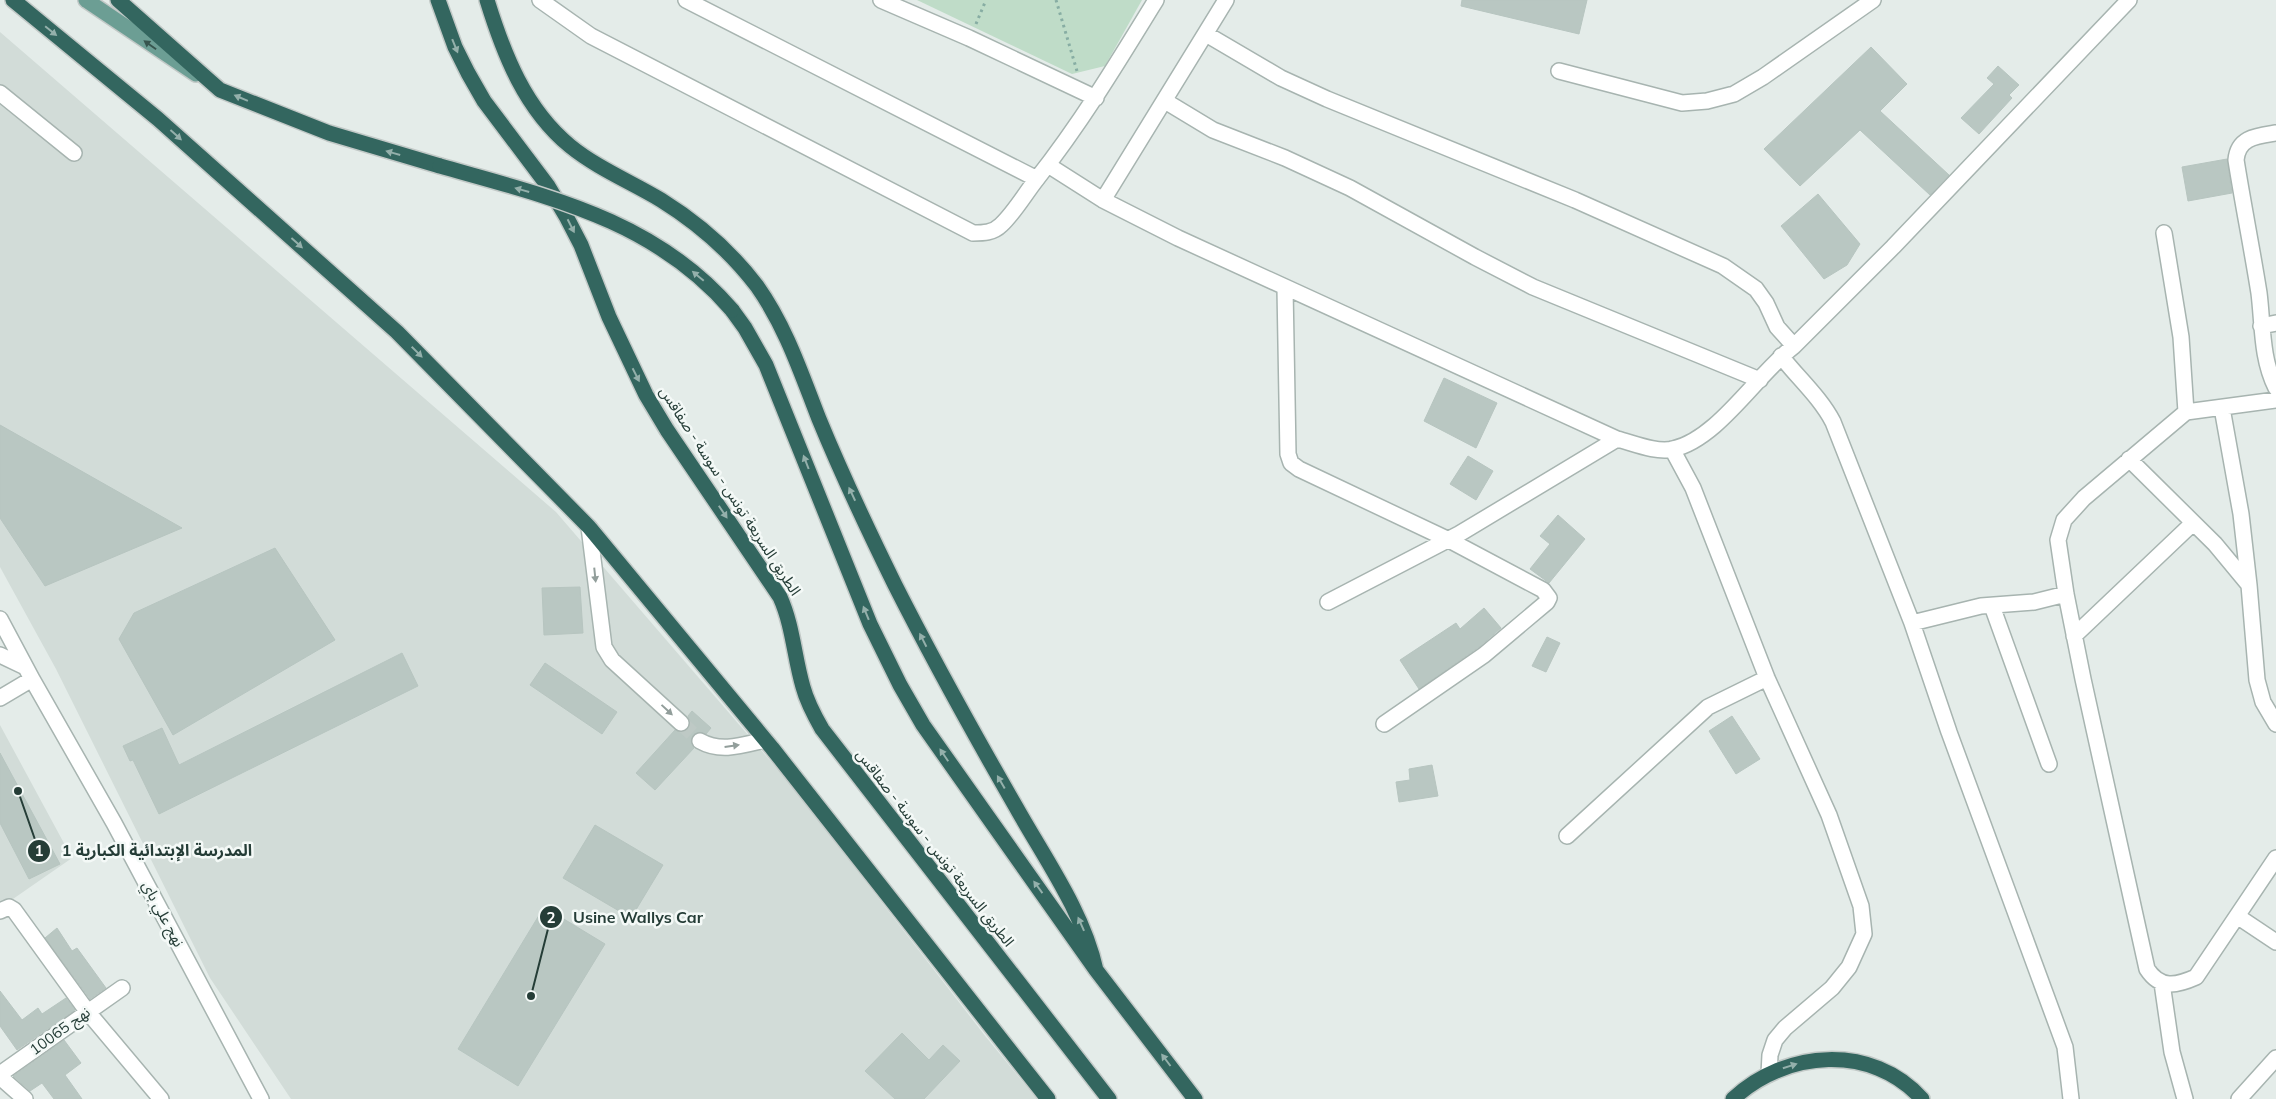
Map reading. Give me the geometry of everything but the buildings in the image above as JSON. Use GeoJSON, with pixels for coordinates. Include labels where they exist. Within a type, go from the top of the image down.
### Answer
{"type":"FeatureCollection","features":[{"type":"Feature","properties":{"kind":"highway"},"geometry":{"type":"LineString","coordinates":[[13,0],[158,119],[397,332],[589,527],[765,740],[1048,1099]]}},
{"type":"Feature","properties":{"kind":"highway"},"geometry":{"type":"LineString","coordinates":[[118,0],[220,90],[329,133],[565,202],[626,228],[686,266],[719,294],[752,340],[766,365],[870,624],[900,685],[949,763],[1096,970],[1195,1099]]}},
{"type":"Feature","properties":{"kind":"highway","name":"الطريق السريعة تونس - سوسة - صفاقس"},"geometry":{"type":"LineString","coordinates":[[438,0],[455,47],[484,101],[548,186],[567,218],[581,245],[609,317],[646,395],[667,430],[780,597],[791,627],[803,688],[822,729],[1109,1099]]}},
{"type":"Feature","properties":{"kind":"highway"},"geometry":{"type":"LineString","coordinates":[[487,0],[496,30],[518,82],[533,106],[550,127],[570,146],[593,162],[660,200],[703,230],[740,266],[770,307],[794,351],[837,462],[894,582],[976,738],[1078,917],[1092,951],[1096,970]]}},
{"type":"Feature","properties":{"kind":"highway"},"geometry":{"type":"LineString","coordinates":[[1734,1099],[1751,1084],[1769,1074],[1808,1061],[1849,1060],[1869,1064],[1886,1071],[1903,1082],[1922,1099]]}},
{"type":"Feature","properties":{"kind":"main road"},"geometry":{"type":"LineString","coordinates":[[86,0],[220,90]]}},
{"type":"Feature","properties":{"kind":"street"},"geometry":{"type":"LineString","coordinates":[[540,0],[591,36],[973,233],[990,232],[1001,225],[1048,165],[1096,98],[1156,0]]}},
{"type":"Feature","properties":{"kind":"street"},"geometry":{"type":"LineString","coordinates":[[686,0],[1037,179]]}},
{"type":"Feature","properties":{"kind":"street"},"geometry":{"type":"LineString","coordinates":[[881,0],[969,38],[1096,98]]}},
{"type":"Feature","properties":{"kind":"street"},"geometry":{"type":"LineString","coordinates":[[1103,200],[1226,0]]}},
{"type":"Feature","properties":{"kind":"street"},"geometry":{"type":"LineString","coordinates":[[1559,71],[1682,103],[1707,101],[1734,94],[1763,77],[1873,0]]}},
{"type":"Feature","properties":{"kind":"street"},"geometry":{"type":"LineString","coordinates":[[1048,165],[1103,200],[1178,238],[1285,288],[1617,439],[1652,448],[1672,449],[1698,439],[1760,380],[1781,356],[1794,346],[1893,248],[2129,0]]}},
{"type":"Feature","properties":{"kind":"street"},"geometry":{"type":"LineString","coordinates":[[1206,34],[1273,73],[1327,99],[1575,200],[1723,266],[1756,289],[1766,303],[1778,327],[1794,346]]}},
{"type":"Feature","properties":{"kind":"street"},"geometry":{"type":"LineString","coordinates":[[0,93],[74,154]]}},
{"type":"Feature","properties":{"kind":"street"},"geometry":{"type":"LineString","coordinates":[[1165,101],[1213,130],[1285,158],[1350,188],[1533,287],[1760,380]]}},
{"type":"Feature","properties":{"kind":"street"},"geometry":{"type":"LineString","coordinates":[[2276,133],[2251,137],[2242,143],[2237,150],[2236,160],[2259,296],[2261,326],[2270,377],[2276,388]]}},
{"type":"Feature","properties":{"kind":"street"},"geometry":{"type":"LineString","coordinates":[[2164,233],[2181,336],[2186,412]]}},
{"type":"Feature","properties":{"kind":"street"},"geometry":{"type":"LineString","coordinates":[[1285,288],[1288,454],[1291,463],[1299,469],[1449,540],[1543,590],[1549,598],[1547,602],[1484,655],[1384,724]]}},
{"type":"Feature","properties":{"kind":"street"},"geometry":{"type":"LineString","coordinates":[[2261,326],[2276,323]]}},
{"type":"Feature","properties":{"kind":"street"},"geometry":{"type":"LineString","coordinates":[[1781,356],[1796,377],[1827,411],[1833,422],[1912,623],[1949,732],[2066,1046],[2071,1099]]}},
{"type":"Feature","properties":{"kind":"street"},"geometry":{"type":"LineString","coordinates":[[2276,400],[2186,412],[2084,498],[2064,520],[2058,540],[2074,636],[2147,969],[2153,978],[2162,984],[2186,982],[2196,977],[2276,858]]}},
{"type":"Feature","properties":{"kind":"street"},"geometry":{"type":"LineString","coordinates":[[2222,408],[2241,514],[2257,680],[2263,702],[2276,724]]}},
{"type":"Feature","properties":{"kind":"street"},"geometry":{"type":"LineString","coordinates":[[1328,602],[1449,540],[1617,439]]}},
{"type":"Feature","properties":{"kind":"street"},"geometry":{"type":"LineString","coordinates":[[1672,449],[1698,501],[1766,678],[1829,815],[1861,906],[1864,934],[1849,967],[1832,988],[1785,1028],[1775,1040],[1770,1054],[1769,1074]]}},
{"type":"Feature","properties":{"kind":"street"},"geometry":{"type":"LineString","coordinates":[[2129,459],[2232,563],[2249,585]]}},
{"type":"Feature","properties":{"kind":"street"},"geometry":{"type":"LineString","coordinates":[[2074,636],[2193,523]]}},
{"type":"Feature","properties":{"kind":"street"},"geometry":{"type":"LineString","coordinates":[[589,527],[604,647],[612,660],[681,723]]}},
{"type":"Feature","properties":{"kind":"street"},"geometry":{"type":"LineString","coordinates":[[1912,623],[1981,606],[2034,602],[2066,594]]}},
{"type":"Feature","properties":{"kind":"street"},"geometry":{"type":"LineString","coordinates":[[1992,606],[2049,764]]}},
{"type":"Feature","properties":{"kind":"street"},"geometry":{"type":"LineString","coordinates":[[0,618],[23,666]]}},
{"type":"Feature","properties":{"kind":"street"},"geometry":{"type":"LineString","coordinates":[[0,655],[23,666]]}},
{"type":"Feature","properties":{"kind":"street","name":"نهج علي باي"},"geometry":{"type":"LineString","coordinates":[[23,666],[114,823],[261,1099]]}},
{"type":"Feature","properties":{"kind":"street"},"geometry":{"type":"LineString","coordinates":[[1567,836],[1708,707],[1766,678]]}},
{"type":"Feature","properties":{"kind":"street"},"geometry":{"type":"LineString","coordinates":[[0,698],[32,679]]}},
{"type":"Feature","properties":{"kind":"street"},"geometry":{"type":"LineString","coordinates":[[700,741],[708,746],[726,748],[765,740]]}},
{"type":"Feature","properties":{"kind":"street"},"geometry":{"type":"LineString","coordinates":[[5,909],[14,910],[87,1011],[161,1099]]}},
{"type":"Feature","properties":{"kind":"street"},"geometry":{"type":"LineString","coordinates":[[2238,916],[2276,942]]}},
{"type":"Feature","properties":{"kind":"street"},"geometry":{"type":"LineString","coordinates":[[2162,984],[2169,1035],[2185,1099]]}},
{"type":"Feature","properties":{"kind":"street","name":"نهج 10065"},"geometry":{"type":"LineString","coordinates":[[0,1076],[87,1011],[122,988]]}},
{"type":"Feature","properties":{"kind":"street"},"geometry":{"type":"LineString","coordinates":[[2239,1099],[2276,1058]]}},
{"type":"Feature","properties":{"kind":"street"},"geometry":{"type":"LineString","coordinates":[[0,1076],[25,1099]]}},
{"type":"Feature","properties":{"kind":"path"},"geometry":{"type":"LineString","coordinates":[[969,38],[986,0]]}},
{"type":"Feature","properties":{"kind":"path"},"geometry":{"type":"LineString","coordinates":[[1056,0],[1077,69],[1081,92]]}},
{"type":"Feature","properties":{"kind":"shaded area"},"geometry":{"type":"Polygon","coordinates":[[[0,32],[556,512],[786,779],[986,1037],[1037,1099],[291,1099],[210,978],[56,669],[0,567],[0,32]]]}},
{"type":"Feature","properties":{"kind":"shaded area"},"geometry":{"type":"Polygon","coordinates":[[[0,725],[72,858],[0,908],[0,725]]]}},
{"type":"Feature","properties":{"kind":"green space"},"geometry":{"type":"Polygon","coordinates":[[[917,0],[1142,0],[1105,66],[1072,74],[917,0]]]}},
{"type":"Feature","properties":{"kind":"tunnel"},"geometry":{"type":"LineString","coordinates":[[681,723],[700,741]]}},
{"type":"Feature","properties":{"kind":"place","name":"المدرسة الإبتدائية الكبارية 1"},"geometry":{"type":"Point","coordinates":[18,791]}},
{"type":"Feature","properties":{"kind":"place","name":"Usine Wallys Car"},"geometry":{"type":"Point","coordinates":[531,996]}}]}
